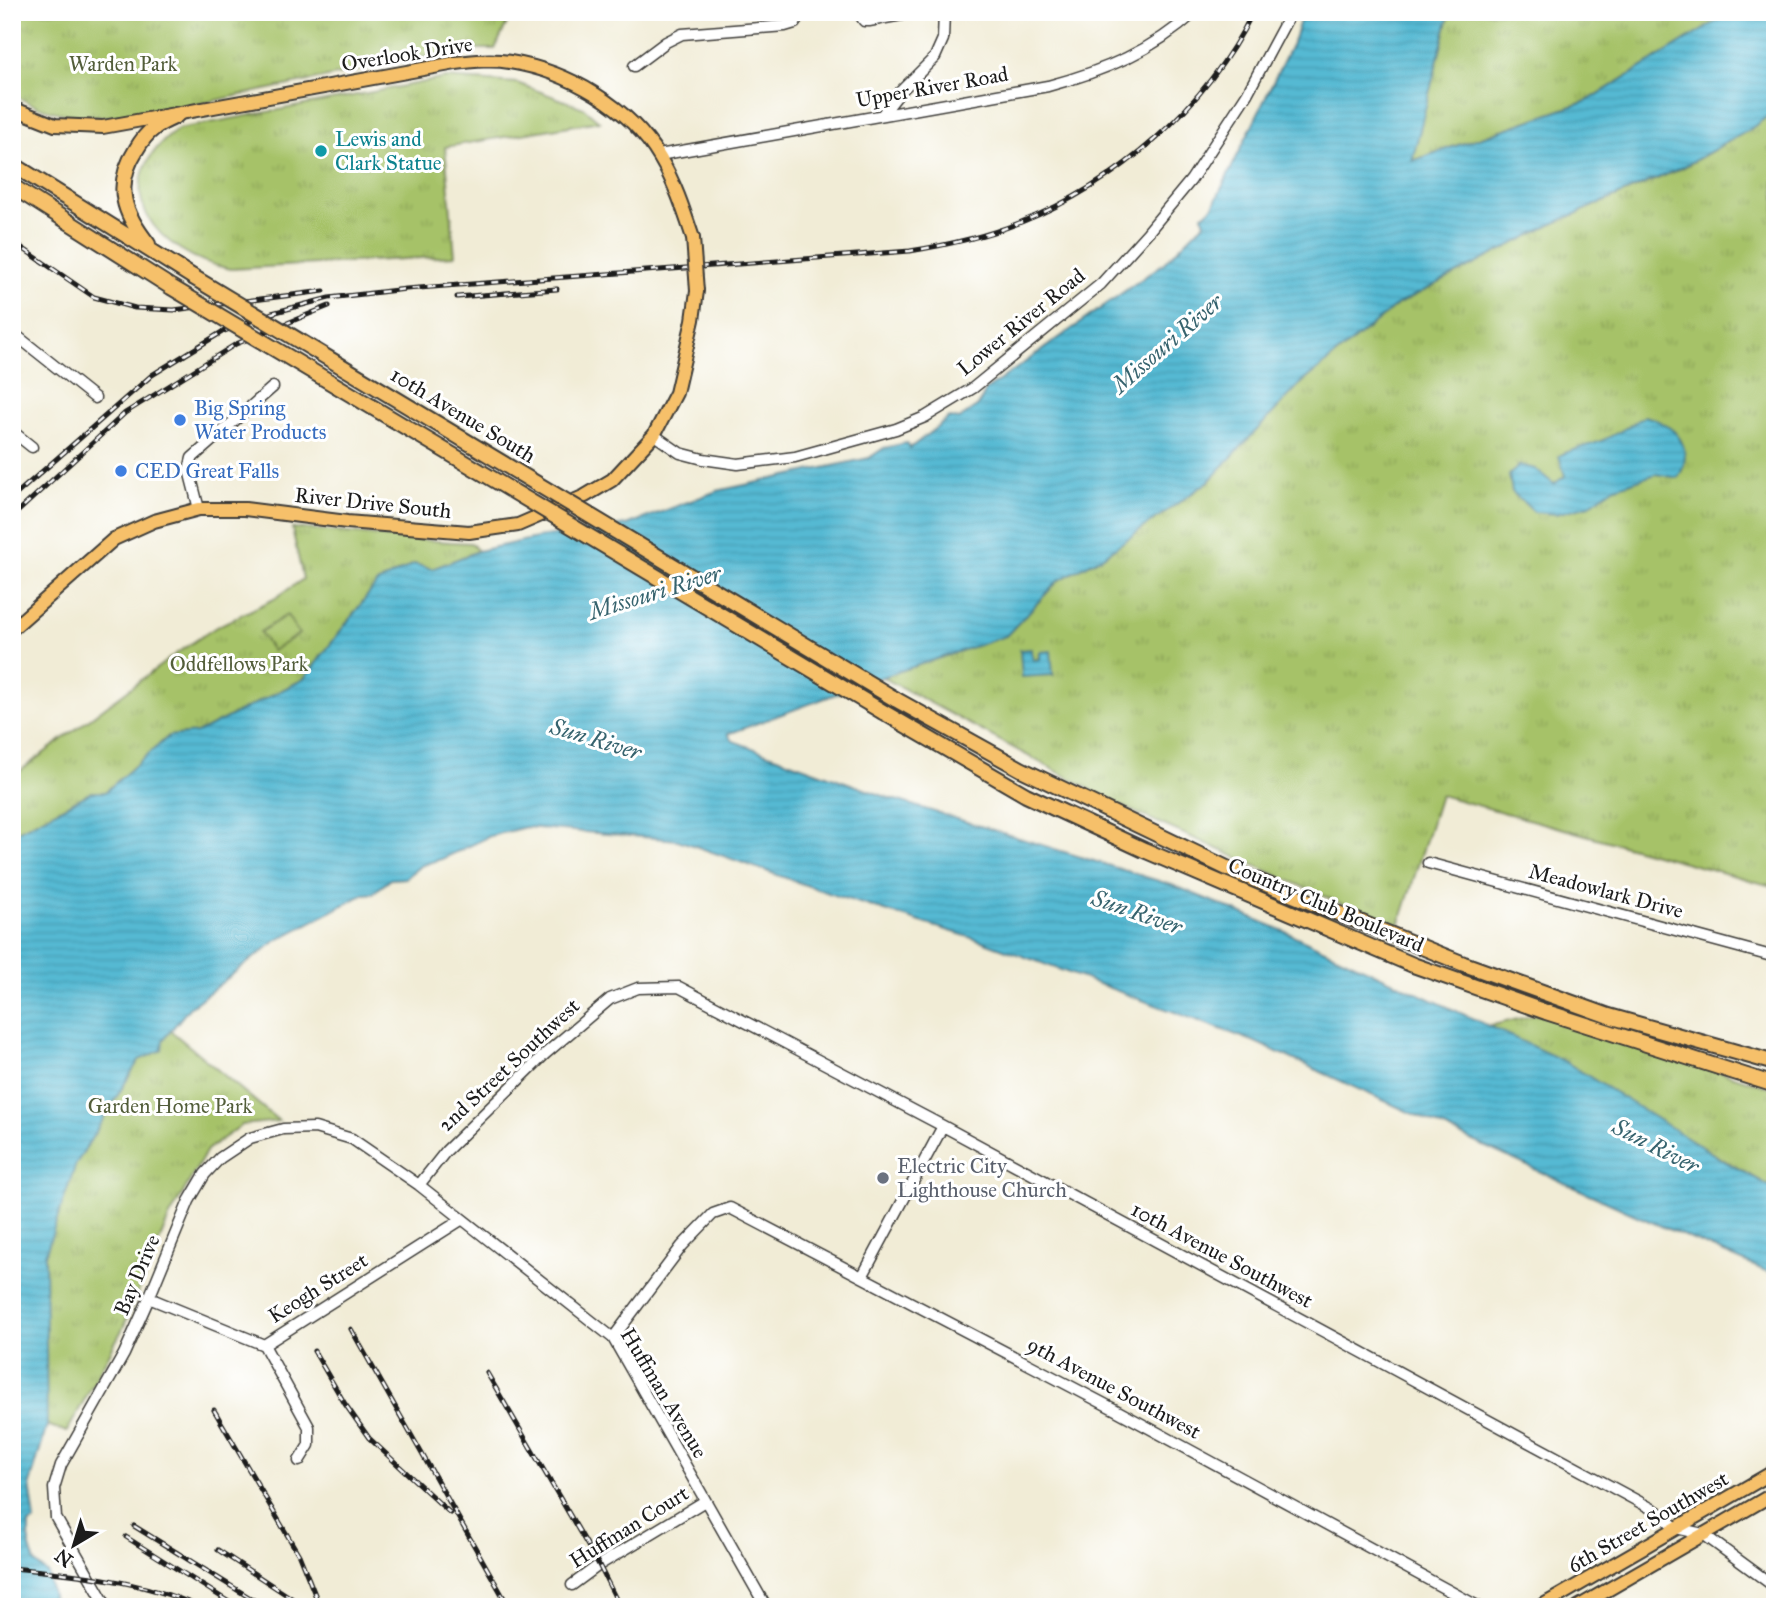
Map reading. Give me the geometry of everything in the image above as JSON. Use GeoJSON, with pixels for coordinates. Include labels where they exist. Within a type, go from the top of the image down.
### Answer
{"type":"FeatureCollection","features":[{"type":"Feature","properties":{"kind":"highway"},"geometry":{"type":"LineString","coordinates":[[156,254],[134,227],[126,209],[122,186],[125,167],[138,146],[152,129],[177,115]]}},
{"type":"Feature","properties":{"kind":"highway","name":"10th Avenue South"},"geometry":{"type":"LineString","coordinates":[[12,164],[193,277],[895,699]]}},
{"type":"Feature","properties":{"kind":"highway","name":"10th Avenue South"},"geometry":{"type":"LineString","coordinates":[[12,186],[171,287],[883,712]]}},
{"type":"Feature","properties":{"kind":"highway","name":"Country Club Boulevard"},"geometry":{"type":"LineString","coordinates":[[895,699],[1021,769],[1244,875],[1464,964],[1595,1012],[1775,1063]]}},
{"type":"Feature","properties":{"kind":"highway","name":"Country Club Boulevard"},"geometry":{"type":"LineString","coordinates":[[883,712],[1026,795],[1144,850],[1401,960],[1546,1012],[1775,1086]]}},
{"type":"Feature","properties":{"kind":"main road","name":"Overlook Drive"},"geometry":{"type":"LineString","coordinates":[[12,108],[42,121],[79,127],[114,126],[456,63],[486,60],[535,68],[587,88],[615,109],[638,130],[659,155],[680,199],[693,238],[697,291],[676,393],[654,435],[612,480],[585,496],[517,525]]}},
{"type":"Feature","properties":{"kind":"main road","name":"River Drive South"},"geometry":{"type":"LineString","coordinates":[[12,629],[114,540],[154,521],[199,509],[245,509],[347,522],[468,532],[517,525]]}},
{"type":"Feature","properties":{"kind":"main road","name":"6th Street Southwest"},"geometry":{"type":"LineString","coordinates":[[1540,1607],[1775,1471]]}},
{"type":"Feature","properties":{"kind":"main road","name":"6th Street Southwest"},"geometry":{"type":"LineString","coordinates":[[1578,1607],[1775,1493]]}},
{"type":"Feature","properties":{"kind":"street"},"geometry":{"type":"LineString","coordinates":[[634,66],[666,42],[682,34],[785,26],[794,23],[800,12]]}},
{"type":"Feature","properties":{"kind":"street"},"geometry":{"type":"LineString","coordinates":[[858,12],[863,21],[918,12]]}},
{"type":"Feature","properties":{"kind":"street"},"geometry":{"type":"LineString","coordinates":[[882,115],[900,92],[935,57],[943,39],[944,12]]}},
{"type":"Feature","properties":{"kind":"street","name":"Upper River Road"},"geometry":{"type":"LineString","coordinates":[[659,155],[1048,86],[1089,75],[1146,49],[1195,12]]}},
{"type":"Feature","properties":{"kind":"street","name":"Lower River Road"},"geometry":{"type":"LineString","coordinates":[[654,435],[680,453],[703,459],[738,464],[795,457],[895,429],[925,416],[973,388],[1101,284],[1148,232],[1191,180],[1247,94],[1291,12]]}},
{"type":"Feature","properties":{"kind":"street"},"geometry":{"type":"LineString","coordinates":[[12,332],[95,398]]}},
{"type":"Feature","properties":{"kind":"street"},"geometry":{"type":"LineString","coordinates":[[199,509],[189,470],[192,458],[273,387]]}},
{"type":"Feature","properties":{"kind":"street"},"geometry":{"type":"LineString","coordinates":[[12,431],[32,447]]}},
{"type":"Feature","properties":{"kind":"street","name":"Meadowlark Drive"},"geometry":{"type":"LineString","coordinates":[[1428,863],[1775,957]]}},
{"type":"Feature","properties":{"kind":"street","name":"10th Avenue Southwest"},"geometry":{"type":"LineString","coordinates":[[638,988],[671,986],[688,991],[1658,1512],[1676,1528],[1703,1534],[1775,1587]]}},
{"type":"Feature","properties":{"kind":"street","name":"2nd Street Southwest"},"geometry":{"type":"LineString","coordinates":[[419,1185],[446,1151],[563,1038],[610,999],[638,988]]}},
{"type":"Feature","properties":{"kind":"street"},"geometry":{"type":"LineString","coordinates":[[862,1278],[943,1126]]}},
{"type":"Feature","properties":{"kind":"street","name":"Bay Drive"},"geometry":{"type":"LineString","coordinates":[[107,1607],[56,1518],[54,1488],[61,1465],[124,1354],[189,1201],[205,1174],[220,1158],[250,1138],[283,1129],[315,1128],[352,1139],[419,1185]]}},
{"type":"Feature","properties":{"kind":"street","name":"Huffman Avenue"},"geometry":{"type":"LineString","coordinates":[[419,1185],[613,1338],[766,1607]]}},
{"type":"Feature","properties":{"kind":"street","name":"9th Avenue Southwest"},"geometry":{"type":"LineString","coordinates":[[613,1338],[682,1246],[713,1214],[730,1208],[1126,1416],[1479,1607]]}},
{"type":"Feature","properties":{"kind":"street","name":"Keogh Street"},"geometry":{"type":"LineString","coordinates":[[149,1298],[264,1345],[461,1220]]}},
{"type":"Feature","properties":{"kind":"street"},"geometry":{"type":"LineString","coordinates":[[264,1345],[309,1427],[309,1445],[299,1461]]}},
{"type":"Feature","properties":{"kind":"street","name":"Huffman Court"},"geometry":{"type":"LineString","coordinates":[[572,1585],[599,1565],[705,1501]]}},
{"type":"Feature","properties":{"kind":"green space","name":"Warden Park"},"geometry":{"type":"Polygon","coordinates":[[[20,12],[512,12],[495,49],[463,49],[159,112],[102,117],[48,110],[12,94],[12,22],[20,12]]]}},
{"type":"Feature","properties":{"kind":"green space"},"geometry":{"type":"Polygon","coordinates":[[[1450,12],[1732,12],[1587,101],[1411,161],[1450,12]]]}},
{"type":"Feature","properties":{"kind":"green space"},"geometry":{"type":"Polygon","coordinates":[[[446,78],[517,83],[584,108],[599,121],[445,147],[455,256],[231,269],[204,261],[180,249],[161,234],[147,215],[141,195],[143,173],[155,151],[178,129],[446,78]]]}},
{"type":"Feature","properties":{"kind":"green space"},"geometry":{"type":"Polygon","coordinates":[[[1775,111],[1775,887],[1440,795],[1398,929],[1121,806],[882,677],[1006,636],[1059,580],[1102,557],[1209,481],[1298,386],[1398,304],[1550,225],[1682,168],[1749,130],[1775,111]]]}},
{"type":"Feature","properties":{"kind":"green space","name":"Oddfellows Park"},"geometry":{"type":"Polygon","coordinates":[[[292,528],[471,543],[478,551],[432,569],[414,564],[377,583],[304,679],[197,733],[169,736],[105,792],[92,792],[12,834],[12,777],[177,653],[216,627],[274,599],[303,579],[292,528]]]}},
{"type":"Feature","properties":{"kind":"green space"},"geometry":{"type":"Polygon","coordinates":[[[287,615],[299,634],[272,651],[260,632],[287,615]]]}},
{"type":"Feature","properties":{"kind":"green space"},"geometry":{"type":"Polygon","coordinates":[[[1539,1014],[1775,1089],[1775,1189],[1489,1026],[1539,1014]]]}},
{"type":"Feature","properties":{"kind":"green space","name":"Garden Home Park"},"geometry":{"type":"Polygon","coordinates":[[[165,1026],[279,1121],[242,1125],[207,1150],[169,1218],[123,1328],[67,1432],[38,1422],[37,1288],[52,1203],[112,1084],[165,1026]]]}},
{"type":"Feature","properties":{"kind":"water"},"geometry":{"type":"Polygon","coordinates":[[[1303,12],[1450,12],[1412,161],[1587,101],[1732,12],[1775,12],[1775,111],[1749,130],[1681,168],[1550,225],[1398,304],[1298,386],[1209,481],[1102,557],[1059,580],[1006,636],[882,677],[728,734],[733,741],[889,798],[1175,886],[1286,932],[1564,1061],[1726,1162],[1775,1189],[1775,1275],[1633,1214],[1253,1041],[982,941],[837,896],[678,840],[526,827],[490,836],[444,858],[420,866],[406,878],[391,879],[373,893],[364,894],[277,940],[189,1008],[163,1040],[162,1050],[139,1060],[76,1164],[45,1255],[47,1425],[30,1484],[35,1521],[29,1524],[29,1544],[35,1563],[48,1574],[54,1607],[12,1607],[12,834],[92,792],[105,792],[169,736],[197,733],[304,679],[377,583],[414,564],[432,569],[478,551],[545,536],[627,525],[717,491],[869,458],[884,448],[907,443],[910,448],[949,418],[959,419],[978,406],[986,390],[1164,263],[1205,222],[1202,216],[1213,206],[1294,39],[1303,12]]]}},
{"type":"Feature","properties":{"kind":"water"},"geometry":{"type":"Polygon","coordinates":[[[1645,416],[1666,425],[1680,439],[1685,457],[1678,478],[1656,474],[1613,488],[1589,505],[1556,514],[1534,512],[1512,492],[1509,475],[1520,465],[1535,469],[1554,484],[1565,476],[1559,456],[1607,438],[1645,416]]]}},
{"type":"Feature","properties":{"kind":"water"},"geometry":{"type":"Polygon","coordinates":[[[1031,649],[1033,660],[1040,659],[1040,652],[1051,651],[1053,675],[1022,677],[1020,650],[1031,649]]]}},
{"type":"Feature","properties":{"kind":"railway"},"geometry":{"type":"LineString","coordinates":[[12,498],[152,375],[222,332],[272,313],[329,298],[406,289],[910,251],[965,240],[1019,223],[1090,187],[1155,139],[1184,111],[1210,80],[1253,12]]}},
{"type":"Feature","properties":{"kind":"railway"},"geometry":{"type":"LineString","coordinates":[[12,241],[94,297],[135,308],[174,310],[324,291]]}},
{"type":"Feature","properties":{"kind":"railway"},"geometry":{"type":"LineString","coordinates":[[457,297],[557,289]]}},
{"type":"Feature","properties":{"kind":"railway"},"geometry":{"type":"LineString","coordinates":[[12,517],[125,413],[236,344],[329,306]]}},
{"type":"Feature","properties":{"kind":"railway"},"geometry":{"type":"LineString","coordinates":[[351,1329],[509,1607]]}},
{"type":"Feature","properties":{"kind":"railway"},"geometry":{"type":"LineString","coordinates":[[314,1351],[345,1404],[369,1438],[450,1513]]}},
{"type":"Feature","properties":{"kind":"railway"},"geometry":{"type":"LineString","coordinates":[[487,1373],[599,1565],[620,1607]]}},
{"type":"Feature","properties":{"kind":"railway"},"geometry":{"type":"LineString","coordinates":[[214,1410],[299,1555],[320,1607]]}},
{"type":"Feature","properties":{"kind":"railway"},"geometry":{"type":"LineString","coordinates":[[134,1526],[265,1607]]}},
{"type":"Feature","properties":{"kind":"railway"},"geometry":{"type":"LineString","coordinates":[[126,1537],[237,1607]]}},
{"type":"Feature","properties":{"kind":"railway"},"geometry":{"type":"LineString","coordinates":[[218,1550],[305,1607]]}},
{"type":"Feature","properties":{"kind":"railway"},"geometry":{"type":"LineString","coordinates":[[12,1568],[131,1584],[200,1607]]}},
{"type":"Feature","properties":{"kind":"place","name":"Lewis and Clark Statue"},"geometry":{"type":"Point","coordinates":[321,151]}},
{"type":"Feature","properties":{"kind":"place","name":"Big Spring Water Products"},"geometry":{"type":"Point","coordinates":[180,420]}},
{"type":"Feature","properties":{"kind":"place","name":"CED Great Falls"},"geometry":{"type":"Point","coordinates":[121,471]}},
{"type":"Feature","properties":{"kind":"place","name":"Electric City Lighthouse Church"},"geometry":{"type":"Point","coordinates":[883,1178]}},
{"type":"Feature","properties":{"kind":"water label","name":"Missouri River"},"geometry":{"type":"Point","coordinates":[1167,343]}},
{"type":"Feature","properties":{"kind":"water label","name":"Missouri River"},"geometry":{"type":"Point","coordinates":[655,592]}},
{"type":"Feature","properties":{"kind":"water label","name":"Sun River"},"geometry":{"type":"Point","coordinates":[596,739]}},
{"type":"Feature","properties":{"kind":"water label","name":"Sun River"},"geometry":{"type":"Point","coordinates":[1137,912]}},
{"type":"Feature","properties":{"kind":"water label","name":"Sun River"},"geometry":{"type":"Point","coordinates":[1656,1146]}}]}
